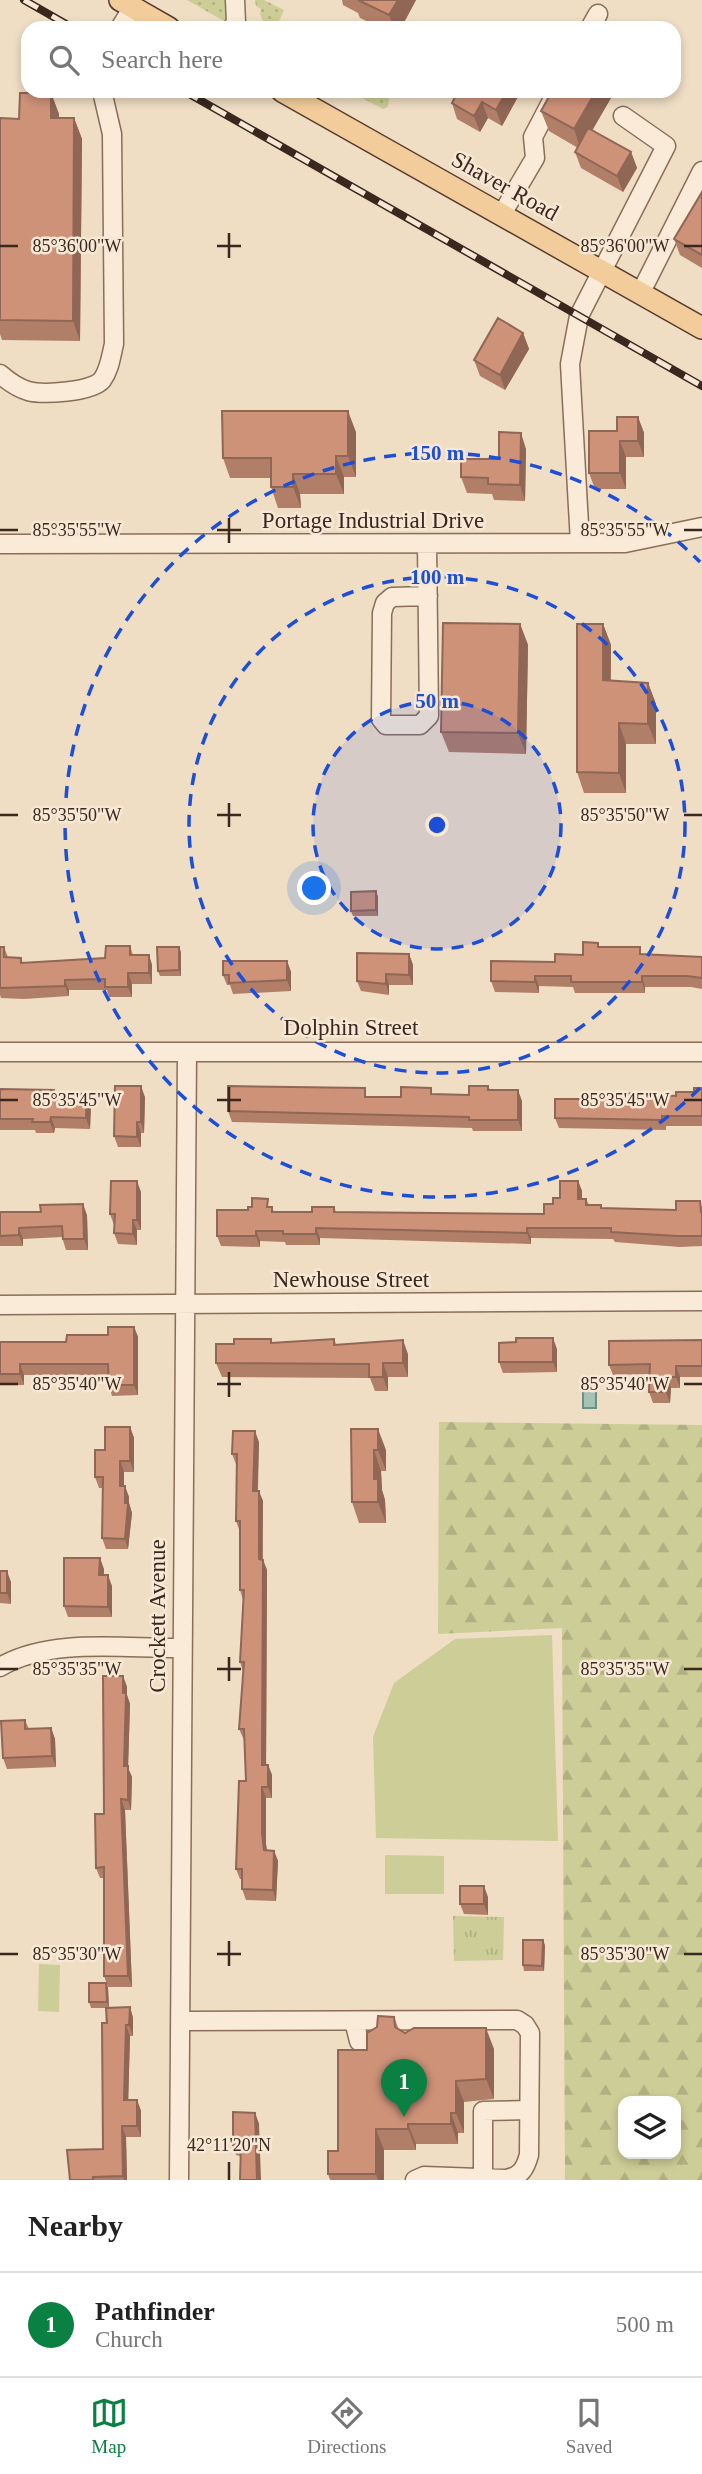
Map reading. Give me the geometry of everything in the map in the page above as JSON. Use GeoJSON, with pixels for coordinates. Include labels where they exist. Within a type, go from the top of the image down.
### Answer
{"type":"FeatureCollection","features":[{"type":"Feature","properties":{"kind":"main road"},"geometry":{"type":"LineString","coordinates":[[126,4],[156,21]]}},
{"type":"Feature","properties":{"kind":"main road","name":"Shaver Road"},"geometry":{"type":"LineString","coordinates":[[295,98],[702,328]]}},
{"type":"Feature","properties":{"kind":"street"},"geometry":{"type":"LineString","coordinates":[[235,0],[236,21]]}},
{"type":"Feature","properties":{"kind":"street"},"geometry":{"type":"LineString","coordinates":[[122,21],[126,4]]}},
{"type":"Feature","properties":{"kind":"street"},"geometry":{"type":"LineString","coordinates":[[0,374],[29,391],[46,391],[83,389],[100,383],[108,369],[114,344],[113,158],[112,134],[104,98]]}},
{"type":"Feature","properties":{"kind":"street"},"geometry":{"type":"LineString","coordinates":[[502,214],[535,158],[533,137],[553,98]]}},
{"type":"Feature","properties":{"kind":"street"},"geometry":{"type":"LineString","coordinates":[[580,543],[570,364],[580,314],[666,146],[623,116]]}},
{"type":"Feature","properties":{"kind":"street"},"geometry":{"type":"LineString","coordinates":[[641,292],[702,171]]}},
{"type":"Feature","properties":{"kind":"street","name":"Portage Industrial Drive"},"geometry":{"type":"LineString","coordinates":[[0,544],[625,543],[702,527]]}},
{"type":"Feature","properties":{"kind":"street"},"geometry":{"type":"LineString","coordinates":[[427,544],[428,596],[429,716],[420,725],[386,725],[381,719],[382,613],[385,603],[392,597],[428,596]]}},
{"type":"Feature","properties":{"kind":"street","name":"Dolphin Street"},"geometry":{"type":"LineString","coordinates":[[0,1052],[702,1052]]}},
{"type":"Feature","properties":{"kind":"street","name":"Crockett Avenue"},"geometry":{"type":"LineString","coordinates":[[179,2180],[187,1052]]}},
{"type":"Feature","properties":{"kind":"street","name":"Newhouse Street"},"geometry":{"type":"LineString","coordinates":[[0,1305],[702,1301]]}},
{"type":"Feature","properties":{"kind":"street"},"geometry":{"type":"LineString","coordinates":[[0,1667],[37,1653],[68,1649],[182,1648]]}},
{"type":"Feature","properties":{"kind":"street"},"geometry":{"type":"LineString","coordinates":[[181,2021],[517,2020],[525,2025],[530,2033],[529,2155],[526,2168],[516,2177],[424,2176],[415,2180]]}},
{"type":"Feature","properties":{"kind":"street"},"geometry":{"type":"LineString","coordinates":[[354,2021],[359,2042],[375,2042]]}},
{"type":"Feature","properties":{"kind":"street"},"geometry":{"type":"LineString","coordinates":[[411,2042],[422,2021]]}},
{"type":"Feature","properties":{"kind":"street"},"geometry":{"type":"LineString","coordinates":[[483,2178],[483,2111],[529,2110]]}},
{"type":"Feature","properties":{"kind":"green space"},"geometry":{"type":"Polygon","coordinates":[[[187,0],[227,0],[230,18],[224,21],[187,0]]]}},
{"type":"Feature","properties":{"kind":"green space"},"geometry":{"type":"Polygon","coordinates":[[[255,0],[264,0],[284,10],[279,21],[263,21],[261,9],[256,6],[255,0]]]}},
{"type":"Feature","properties":{"kind":"green space"},"geometry":{"type":"Polygon","coordinates":[[[362,98],[389,98],[388,107],[383,109],[362,98]]]}},
{"type":"Feature","properties":{"kind":"green space"},"geometry":{"type":"Polygon","coordinates":[[[439,1422],[702,1425],[702,2180],[565,2180],[562,1628],[438,1634],[439,1422]]]}},
{"type":"Feature","properties":{"kind":"green space"},"geometry":{"type":"Polygon","coordinates":[[[552,1635],[558,1841],[376,1838],[373,1737],[394,1683],[455,1639],[552,1635]]]}},
{"type":"Feature","properties":{"kind":"green space"},"geometry":{"type":"Polygon","coordinates":[[[385,1855],[444,1856],[444,1894],[385,1894],[385,1855]]]}},
{"type":"Feature","properties":{"kind":"green space"},"geometry":{"type":"Polygon","coordinates":[[[453,1916],[504,1917],[503,1960],[454,1961],[453,1916]]]}},
{"type":"Feature","properties":{"kind":"green space"},"geometry":{"type":"Polygon","coordinates":[[[39,1964],[60,1965],[59,2012],[38,2011],[39,1964]]]}},
{"type":"Feature","properties":{"kind":"water"},"geometry":{"type":"Polygon","coordinates":[[[583,1378],[596,1378],[596,1408],[583,1408],[583,1378]]]}},
{"type":"Feature","properties":{"kind":"building"},"geometry":{"type":"Polygon","coordinates":[[[358,0],[398,0],[389,15],[358,0]]]}},
{"type":"Feature","properties":{"kind":"building"},"geometry":{"type":"Polygon","coordinates":[[[20,93],[21,98],[51,98],[51,118],[74,118],[73,321],[0,320],[0,118],[19,119],[20,93]]]}},
{"type":"Feature","properties":{"kind":"building"},"geometry":{"type":"Polygon","coordinates":[[[454,98],[503,98],[496,110],[482,102],[474,116],[452,103],[454,98]]]}},
{"type":"Feature","properties":{"kind":"building"},"geometry":{"type":"Polygon","coordinates":[[[548,98],[592,98],[574,129],[541,111],[548,98]]]}},
{"type":"Feature","properties":{"kind":"building"},"geometry":{"type":"Polygon","coordinates":[[[588,128],[631,152],[617,176],[575,152],[588,128]]]}},
{"type":"Feature","properties":{"kind":"building"},"geometry":{"type":"Polygon","coordinates":[[[702,192],[702,255],[674,239],[702,192]]]}},
{"type":"Feature","properties":{"kind":"building"},"geometry":{"type":"Polygon","coordinates":[[[498,318],[523,333],[500,375],[474,360],[498,318]]]}},
{"type":"Feature","properties":{"kind":"building"},"geometry":{"type":"Polygon","coordinates":[[[222,411],[348,411],[348,456],[336,456],[336,474],[293,474],[293,487],[271,487],[271,458],[223,458],[222,411]]]}},
{"type":"Feature","properties":{"kind":"building"},"geometry":{"type":"Polygon","coordinates":[[[617,417],[638,417],[638,441],[620,441],[620,473],[589,473],[589,431],[617,431],[617,417]]]}},
{"type":"Feature","properties":{"kind":"building"},"geometry":{"type":"Polygon","coordinates":[[[499,432],[521,433],[520,485],[488,484],[488,478],[461,477],[461,459],[499,459],[499,432]]]}},
{"type":"Feature","properties":{"kind":"building"},"geometry":{"type":"Polygon","coordinates":[[[443,623],[520,624],[518,733],[441,732],[443,623]]]}},
{"type":"Feature","properties":{"kind":"building"},"geometry":{"type":"Polygon","coordinates":[[[577,624],[603,624],[603,680],[648,683],[648,724],[619,723],[619,773],[577,772],[577,624]]]}},
{"type":"Feature","properties":{"kind":"building"},"geometry":{"type":"Polygon","coordinates":[[[376,891],[376,910],[351,911],[351,892],[376,891]]]}},
{"type":"Feature","properties":{"kind":"building"},"geometry":{"type":"Polygon","coordinates":[[[583,942],[598,943],[598,947],[640,947],[640,954],[702,957],[702,978],[642,976],[642,982],[571,982],[571,976],[535,976],[535,982],[491,981],[491,961],[555,962],[555,954],[583,955],[583,942]]]}},
{"type":"Feature","properties":{"kind":"building"},"geometry":{"type":"Polygon","coordinates":[[[106,946],[130,946],[130,955],[149,955],[149,973],[128,973],[128,987],[105,987],[105,979],[65,980],[65,986],[0,988],[0,947],[4,947],[4,957],[21,958],[21,963],[105,958],[106,946]]]}},
{"type":"Feature","properties":{"kind":"building"},"geometry":{"type":"Polygon","coordinates":[[[157,947],[179,947],[179,970],[158,971],[157,947]]]}},
{"type":"Feature","properties":{"kind":"building"},"geometry":{"type":"Polygon","coordinates":[[[357,953],[409,954],[409,975],[386,974],[386,984],[357,981],[357,953]]]}},
{"type":"Feature","properties":{"kind":"building"},"geometry":{"type":"Polygon","coordinates":[[[223,961],[287,961],[287,980],[229,983],[229,975],[223,975],[223,961]]]}},
{"type":"Feature","properties":{"kind":"building"},"geometry":{"type":"Polygon","coordinates":[[[115,1086],[141,1086],[141,1122],[137,1122],[137,1137],[114,1136],[115,1086]]]}},
{"type":"Feature","properties":{"kind":"building"},"geometry":{"type":"Polygon","coordinates":[[[228,1086],[365,1088],[365,1097],[401,1097],[401,1087],[431,1088],[431,1094],[469,1095],[469,1086],[488,1086],[488,1090],[518,1090],[518,1120],[228,1111],[228,1086]]]}},
{"type":"Feature","properties":{"kind":"building"},"geometry":{"type":"Polygon","coordinates":[[[694,1088],[702,1088],[702,1116],[662,1116],[662,1120],[555,1118],[555,1099],[609,1099],[609,1092],[676,1096],[676,1092],[694,1092],[694,1088]]]}},
{"type":"Feature","properties":{"kind":"building"},"geometry":{"type":"Polygon","coordinates":[[[0,1089],[87,1094],[86,1118],[51,1117],[50,1122],[0,1119],[0,1089]]]}},
{"type":"Feature","properties":{"kind":"building"},"geometry":{"type":"Polygon","coordinates":[[[111,1181],[137,1181],[137,1220],[133,1220],[133,1234],[114,1233],[115,1214],[110,1214],[111,1181]]]}},
{"type":"Feature","properties":{"kind":"building"},"geometry":{"type":"Polygon","coordinates":[[[560,1181],[578,1181],[578,1199],[586,1199],[586,1205],[601,1205],[601,1208],[676,1210],[676,1201],[700,1201],[702,1236],[611,1232],[611,1228],[527,1228],[527,1233],[316,1228],[316,1234],[256,1231],[256,1236],[217,1236],[217,1210],[248,1210],[248,1207],[252,1207],[252,1198],[268,1199],[267,1207],[272,1207],[272,1212],[312,1212],[312,1207],[334,1207],[334,1212],[544,1214],[544,1204],[553,1204],[553,1198],[560,1198],[560,1181]]]}},
{"type":"Feature","properties":{"kind":"building"},"geometry":{"type":"Polygon","coordinates":[[[83,1204],[84,1239],[63,1239],[62,1226],[19,1228],[19,1235],[0,1236],[0,1212],[41,1212],[40,1205],[83,1204]]]}},
{"type":"Feature","properties":{"kind":"building"},"geometry":{"type":"Polygon","coordinates":[[[108,1327],[134,1327],[134,1385],[109,1385],[108,1364],[20,1364],[20,1374],[0,1374],[0,1342],[66,1342],[67,1335],[108,1335],[108,1327]]]}},
{"type":"Feature","properties":{"kind":"building"},"geometry":{"type":"Polygon","coordinates":[[[516,1338],[553,1338],[553,1362],[499,1362],[499,1343],[516,1342],[516,1338]]]}},
{"type":"Feature","properties":{"kind":"building"},"geometry":{"type":"Polygon","coordinates":[[[234,1339],[271,1339],[271,1343],[334,1339],[334,1345],[403,1340],[403,1363],[383,1363],[383,1377],[369,1377],[369,1364],[216,1363],[216,1344],[234,1344],[234,1339]]]}},
{"type":"Feature","properties":{"kind":"building"},"geometry":{"type":"Polygon","coordinates":[[[702,1340],[702,1366],[676,1366],[676,1377],[667,1377],[666,1392],[649,1392],[650,1364],[609,1365],[609,1341],[702,1340]]]}},
{"type":"Feature","properties":{"kind":"building"},"geometry":{"type":"Polygon","coordinates":[[[105,1427],[130,1427],[130,1461],[120,1461],[120,1486],[125,1486],[125,1503],[128,1503],[125,1539],[102,1538],[103,1477],[95,1477],[95,1450],[105,1450],[105,1427]]]}},
{"type":"Feature","properties":{"kind":"building"},"geometry":{"type":"Polygon","coordinates":[[[351,1429],[378,1429],[378,1450],[374,1450],[374,1479],[378,1479],[378,1502],[352,1502],[351,1429]]]}},
{"type":"Feature","properties":{"kind":"building"},"geometry":{"type":"Polygon","coordinates":[[[233,1431],[255,1431],[253,1491],[259,1491],[259,1559],[263,1560],[262,1765],[268,1765],[268,1787],[262,1787],[262,1833],[264,1850],[274,1851],[273,1890],[242,1889],[242,1869],[236,1869],[239,1781],[246,1781],[244,1729],[239,1729],[244,1662],[240,1662],[244,1590],[240,1590],[240,1521],[236,1521],[237,1454],[232,1454],[233,1431]]]}},
{"type":"Feature","properties":{"kind":"building"},"geometry":{"type":"Polygon","coordinates":[[[64,1558],[100,1558],[99,1575],[108,1575],[108,1607],[64,1606],[64,1558]]]}},
{"type":"Feature","properties":{"kind":"building"},"geometry":{"type":"Polygon","coordinates":[[[0,1571],[7,1571],[7,1593],[0,1593],[0,1571]]]}},
{"type":"Feature","properties":{"kind":"building"},"geometry":{"type":"Polygon","coordinates":[[[103,1676],[123,1676],[123,1693],[126,1693],[124,1766],[128,1766],[128,1800],[121,1799],[128,1976],[104,1976],[104,1867],[96,1868],[95,1814],[104,1814],[103,1676]]]}},
{"type":"Feature","properties":{"kind":"building"},"geometry":{"type":"Polygon","coordinates":[[[25,1720],[25,1729],[51,1728],[52,1756],[3,1758],[1,1721],[25,1720]]]}},
{"type":"Feature","properties":{"kind":"building"},"geometry":{"type":"Polygon","coordinates":[[[460,1886],[484,1886],[484,1904],[460,1904],[460,1886]]]}},
{"type":"Feature","properties":{"kind":"building"},"geometry":{"type":"Polygon","coordinates":[[[523,1940],[543,1940],[542,1966],[523,1965],[523,1940]]]}},
{"type":"Feature","properties":{"kind":"building"},"geometry":{"type":"Polygon","coordinates":[[[89,1983],[106,1983],[107,2002],[89,2002],[89,1983]]]}},
{"type":"Feature","properties":{"kind":"building"},"geometry":{"type":"Polygon","coordinates":[[[130,2007],[129,2025],[126,2025],[124,2100],[137,2100],[137,2126],[122,2126],[123,2176],[70,2180],[67,2150],[103,2149],[102,2023],[107,2023],[106,2008],[130,2007]]]}},
{"type":"Feature","properties":{"kind":"building"},"geometry":{"type":"Polygon","coordinates":[[[378,2016],[394,2017],[395,2027],[405,2033],[414,2028],[486,2028],[486,2079],[456,2081],[456,2113],[451,2113],[451,2124],[408,2124],[408,2129],[376,2129],[376,2174],[328,2174],[328,2151],[338,2151],[338,2050],[367,2050],[367,2033],[377,2027],[378,2016]]]}},
{"type":"Feature","properties":{"kind":"building"},"geometry":{"type":"Polygon","coordinates":[[[233,2112],[255,2113],[257,2180],[240,2180],[241,2145],[233,2145],[233,2112]]]}},
{"type":"Feature","properties":{"kind":"railway"},"geometry":{"type":"LineString","coordinates":[[24,0],[61,21]]}},
{"type":"Feature","properties":{"kind":"railway"},"geometry":{"type":"LineString","coordinates":[[196,98],[702,386]]}},
{"type":"Feature","properties":{"kind":"place","name":"Pathfinder"},"geometry":{"type":"Point","coordinates":[404,2117]}}]}
